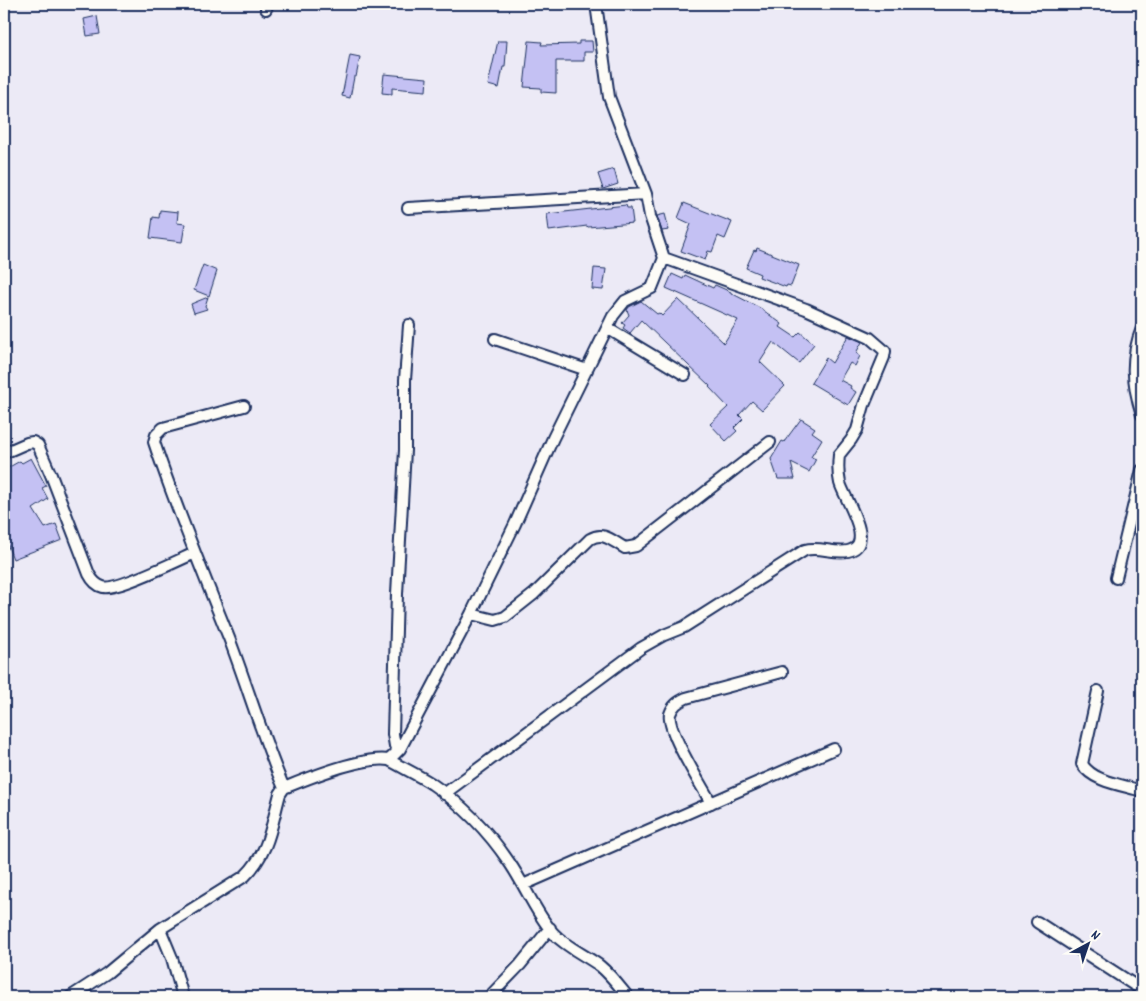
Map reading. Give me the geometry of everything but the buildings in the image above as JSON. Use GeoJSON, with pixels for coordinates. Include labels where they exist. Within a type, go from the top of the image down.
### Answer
{"type":"FeatureCollection","features":[{"type":"Feature","properties":{"kind":"street"},"geometry":{"type":"LineString","coordinates":[[389,760],[400,749],[471,614],[515,524],[552,438],[613,316],[625,301],[652,288],[664,258],[656,238],[646,194],[609,97],[596,4]]}},
{"type":"Feature","properties":{"kind":"street"},"geometry":{"type":"LineString","coordinates":[[408,208],[646,194]]}},
{"type":"Feature","properties":{"kind":"street"},"geometry":{"type":"LineString","coordinates":[[444,794],[654,640],[684,627],[805,550],[812,548],[847,551],[857,547],[859,544],[859,527],[841,484],[838,455],[857,430],[884,351],[870,338],[806,309],[664,258]]}},
{"type":"Feature","properties":{"kind":"street"},"geometry":{"type":"LineString","coordinates":[[400,749],[395,746],[392,734],[405,450],[405,380],[408,325]]}},
{"type":"Feature","properties":{"kind":"street"},"geometry":{"type":"LineString","coordinates":[[607,328],[685,375]]}},
{"type":"Feature","properties":{"kind":"street"},"geometry":{"type":"LineString","coordinates":[[1142,328],[1134,352],[1133,379],[1142,414]]}},
{"type":"Feature","properties":{"kind":"street"},"geometry":{"type":"LineString","coordinates":[[495,339],[586,370]]}},
{"type":"Feature","properties":{"kind":"street"},"geometry":{"type":"LineString","coordinates":[[244,406],[163,428],[156,435],[154,442],[284,788]]}},
{"type":"Feature","properties":{"kind":"street"},"geometry":{"type":"LineString","coordinates":[[4,453],[27,443],[33,442],[38,445],[89,574],[98,585],[106,588],[122,585],[195,554]]}},
{"type":"Feature","properties":{"kind":"street"},"geometry":{"type":"LineString","coordinates":[[471,614],[495,620],[505,617],[534,594],[590,539],[597,535],[608,537],[625,548],[636,546],[770,442]]}},
{"type":"Feature","properties":{"kind":"street"},"geometry":{"type":"LineString","coordinates":[[1116,578],[1142,470]]}},
{"type":"Feature","properties":{"kind":"street"},"geometry":{"type":"LineString","coordinates":[[711,803],[674,734],[670,716],[674,705],[686,698],[782,672]]}},
{"type":"Feature","properties":{"kind":"street"},"geometry":{"type":"LineString","coordinates":[[1098,691],[1082,764],[1096,777],[1142,791]]}},
{"type":"Feature","properties":{"kind":"street"},"geometry":{"type":"LineString","coordinates":[[523,885],[834,749]]}},
{"type":"Feature","properties":{"kind":"street"},"geometry":{"type":"LineString","coordinates":[[70,997],[107,973],[160,929],[245,876],[256,864],[264,849],[280,794],[284,788],[357,764],[381,759],[389,760],[432,784],[465,809],[488,833],[523,885],[537,912],[554,934],[600,967],[628,997]]}},
{"type":"Feature","properties":{"kind":"street"},"geometry":{"type":"LineString","coordinates":[[1037,922],[1142,990]]}},
{"type":"Feature","properties":{"kind":"street"},"geometry":{"type":"LineString","coordinates":[[489,997],[520,965],[550,928]]}},
{"type":"Feature","properties":{"kind":"street"},"geometry":{"type":"LineString","coordinates":[[160,929],[172,958],[183,997]]}}]}
